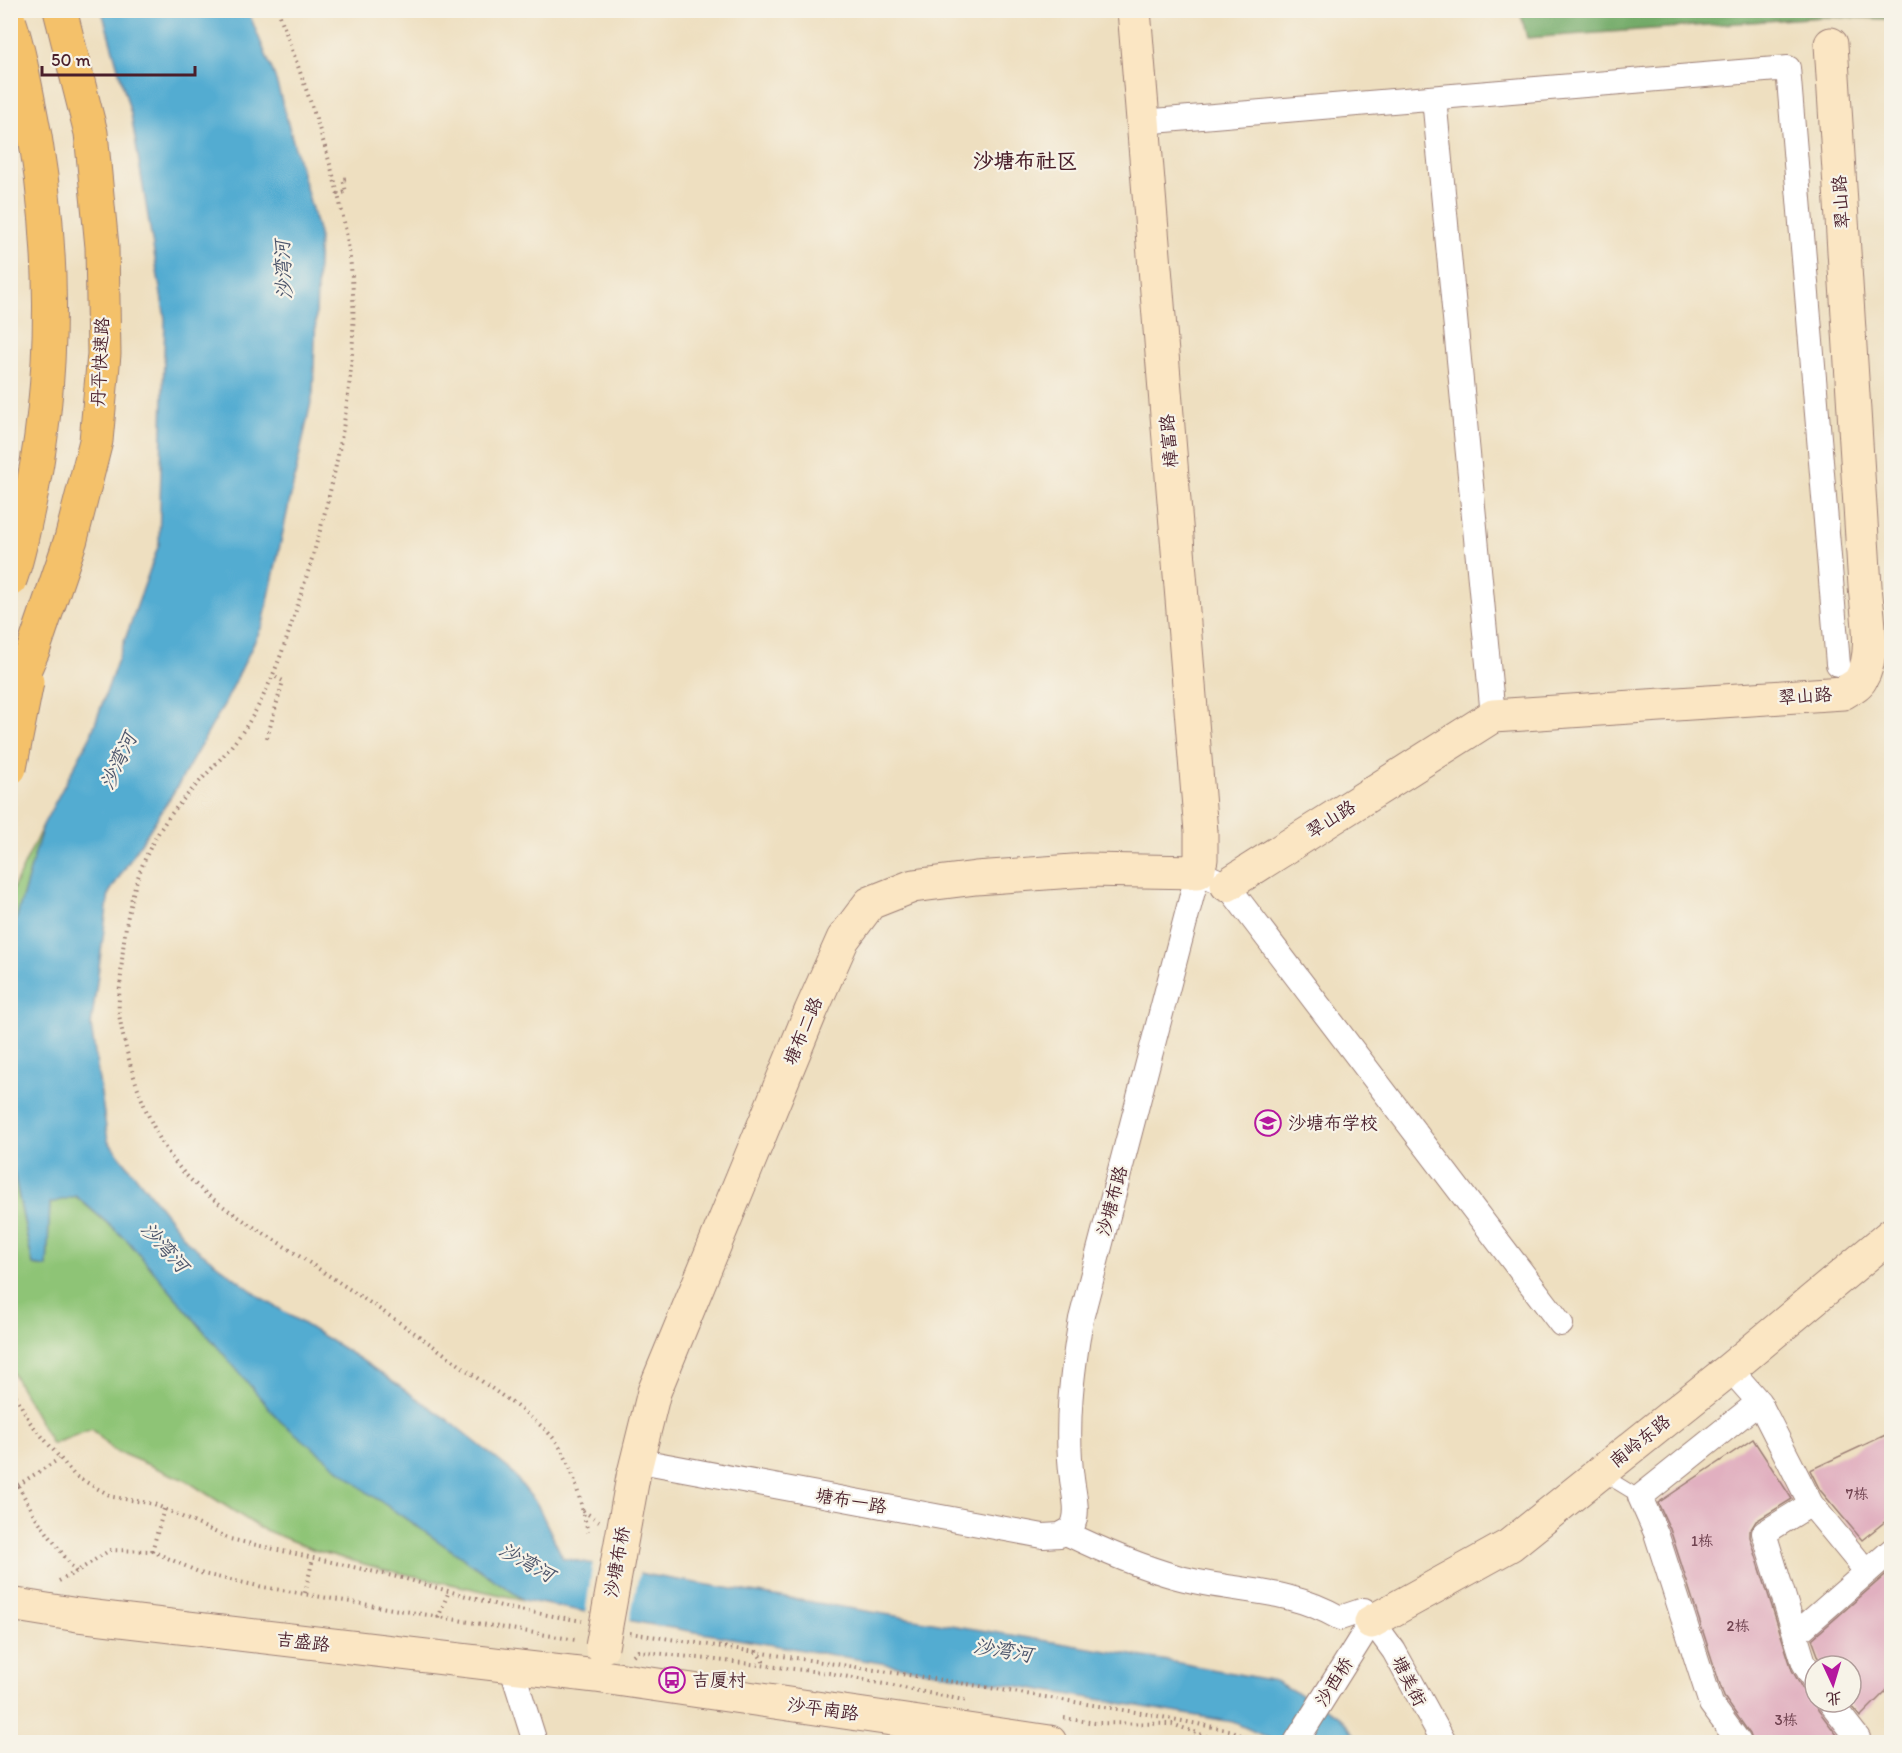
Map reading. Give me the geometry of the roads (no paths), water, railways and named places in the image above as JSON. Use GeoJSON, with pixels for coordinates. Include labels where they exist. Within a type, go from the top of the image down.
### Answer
{"type":"FeatureCollection","features":[{"type":"Feature","properties":{"kind":"highway","name":"丹平快速路"},"geometry":{"type":"LineString","coordinates":[[10,703],[34,648],[70,539],[96,441],[104,354],[102,247],[91,133],[60,10]]}},
{"type":"Feature","properties":{"kind":"highway"},"geometry":{"type":"LineString","coordinates":[[10,23],[37,139],[48,224],[48,352],[39,460],[10,580]]}},
{"type":"Feature","properties":{"kind":"highway"},"geometry":{"type":"LineString","coordinates":[[10,528],[29,459],[48,352]]}},
{"type":"Feature","properties":{"kind":"highway"},"geometry":{"type":"LineString","coordinates":[[10,768],[34,648]]}},
{"type":"Feature","properties":{"kind":"street","name":"樟富路"},"geometry":{"type":"LineString","coordinates":[[1134,10],[1201,832],[1201,859],[1213,878]]}},
{"type":"Feature","properties":{"kind":"street","name":"翠山路"},"geometry":{"type":"LineString","coordinates":[[1213,878],[1493,717],[1843,693],[1860,681],[1868,652],[1865,586],[1831,44]]}},
{"type":"Feature","properties":{"kind":"street"},"geometry":{"type":"LineString","coordinates":[[1143,122],[1788,68],[1838,664]]}},
{"type":"Feature","properties":{"kind":"street"},"geometry":{"type":"LineString","coordinates":[[1434,98],[1493,717]]}},
{"type":"Feature","properties":{"kind":"street","name":"塘布二路"},"geometry":{"type":"LineString","coordinates":[[634,1468],[654,1392],[811,1011],[843,939],[870,903],[913,886],[976,878],[1088,870],[1213,878]]}},
{"type":"Feature","properties":{"kind":"street"},"geometry":{"type":"LineString","coordinates":[[1213,878],[1561,1324]]}},
{"type":"Feature","properties":{"kind":"street","name":"沙塘布路"},"geometry":{"type":"LineString","coordinates":[[1066,1533],[1076,1517],[1069,1428],[1074,1357],[1081,1319],[1213,878]]}},
{"type":"Feature","properties":{"kind":"street","name":"南岭东路"},"geometry":{"type":"LineString","coordinates":[[1371,1622],[1510,1545],[1730,1369],[1892,1234]]}},
{"type":"Feature","properties":{"kind":"street"},"geometry":{"type":"LineString","coordinates":[[1730,1369],[1759,1402],[1811,1504],[1867,1572]]}},
{"type":"Feature","properties":{"kind":"street"},"geometry":{"type":"LineString","coordinates":[[1739,1743],[1711,1704],[1656,1533],[1640,1497],[1759,1402]]}},
{"type":"Feature","properties":{"kind":"street","name":"塘布一路"},"geometry":{"type":"LineString","coordinates":[[634,1468],[1042,1536],[1066,1533]]}},
{"type":"Feature","properties":{"kind":"street","name":"沙塘布桥"},"geometry":{"type":"LineString","coordinates":[[599,1662],[634,1468]]}},
{"type":"Feature","properties":{"kind":"street"},"geometry":{"type":"LineString","coordinates":[[1803,1660],[1764,1533],[1811,1504]]}},
{"type":"Feature","properties":{"kind":"street"},"geometry":{"type":"LineString","coordinates":[[1066,1533],[1128,1561],[1178,1577],[1264,1590],[1322,1608],[1340,1618],[1364,1610],[1371,1622]]}},
{"type":"Feature","properties":{"kind":"street"},"geometry":{"type":"LineString","coordinates":[[1796,1635],[1892,1550]]}},
{"type":"Feature","properties":{"kind":"street","name":"吉盛路"},"geometry":{"type":"LineString","coordinates":[[10,1604],[90,1617],[511,1666],[599,1662]]}},
{"type":"Feature","properties":{"kind":"street","name":"沙西桥"},"geometry":{"type":"LineString","coordinates":[[1296,1743],[1371,1622]]}},
{"type":"Feature","properties":{"kind":"street","name":"塘美街"},"geometry":{"type":"LineString","coordinates":[[1371,1622],[1394,1651],[1444,1743]]}},
{"type":"Feature","properties":{"kind":"street","name":"沙平南路"},"geometry":{"type":"LineString","coordinates":[[599,1662],[1050,1743]]}},
{"type":"Feature","properties":{"kind":"street"},"geometry":{"type":"LineString","coordinates":[[511,1666],[535,1743]]}},
{"type":"Feature","properties":{"kind":"street"},"geometry":{"type":"LineString","coordinates":[[1839,1714],[1858,1738],[1854,1741]]}},
{"type":"Feature","properties":{"kind":"lane"},"geometry":{"type":"LineString","coordinates":[[1600,1473],[1640,1497]]}},
{"type":"Feature","properties":{"kind":"water","name":"沙湾河"},"geometry":{"type":"Polygon","coordinates":[[[102,11],[248,11],[275,77],[319,234],[313,393],[263,624],[226,701],[177,787],[109,893],[91,1026],[108,1141],[189,1243],[260,1297],[360,1359],[448,1420],[509,1469],[537,1504],[563,1558],[654,1576],[1174,1662],[1275,1681],[1338,1715],[1361,1742],[1277,1742],[1233,1722],[648,1624],[524,1600],[367,1492],[280,1421],[128,1241],[76,1196],[50,1203],[47,1267],[33,1265],[10,1154],[14,927],[43,825],[91,735],[159,544],[165,319],[131,114],[102,11]]]}},
{"type":"Feature","properties":{"kind":"place","name":"沙塘布学校"},"geometry":{"type":"Point","coordinates":[1268,1123]}},
{"type":"Feature","properties":{"kind":"place","name":"吉厦村"},"geometry":{"type":"Point","coordinates":[672,1680]}},
{"type":"Feature","properties":{"kind":"district","name":"沙塘布社区"},"geometry":{"type":"Point","coordinates":[1025,160]}}]}
